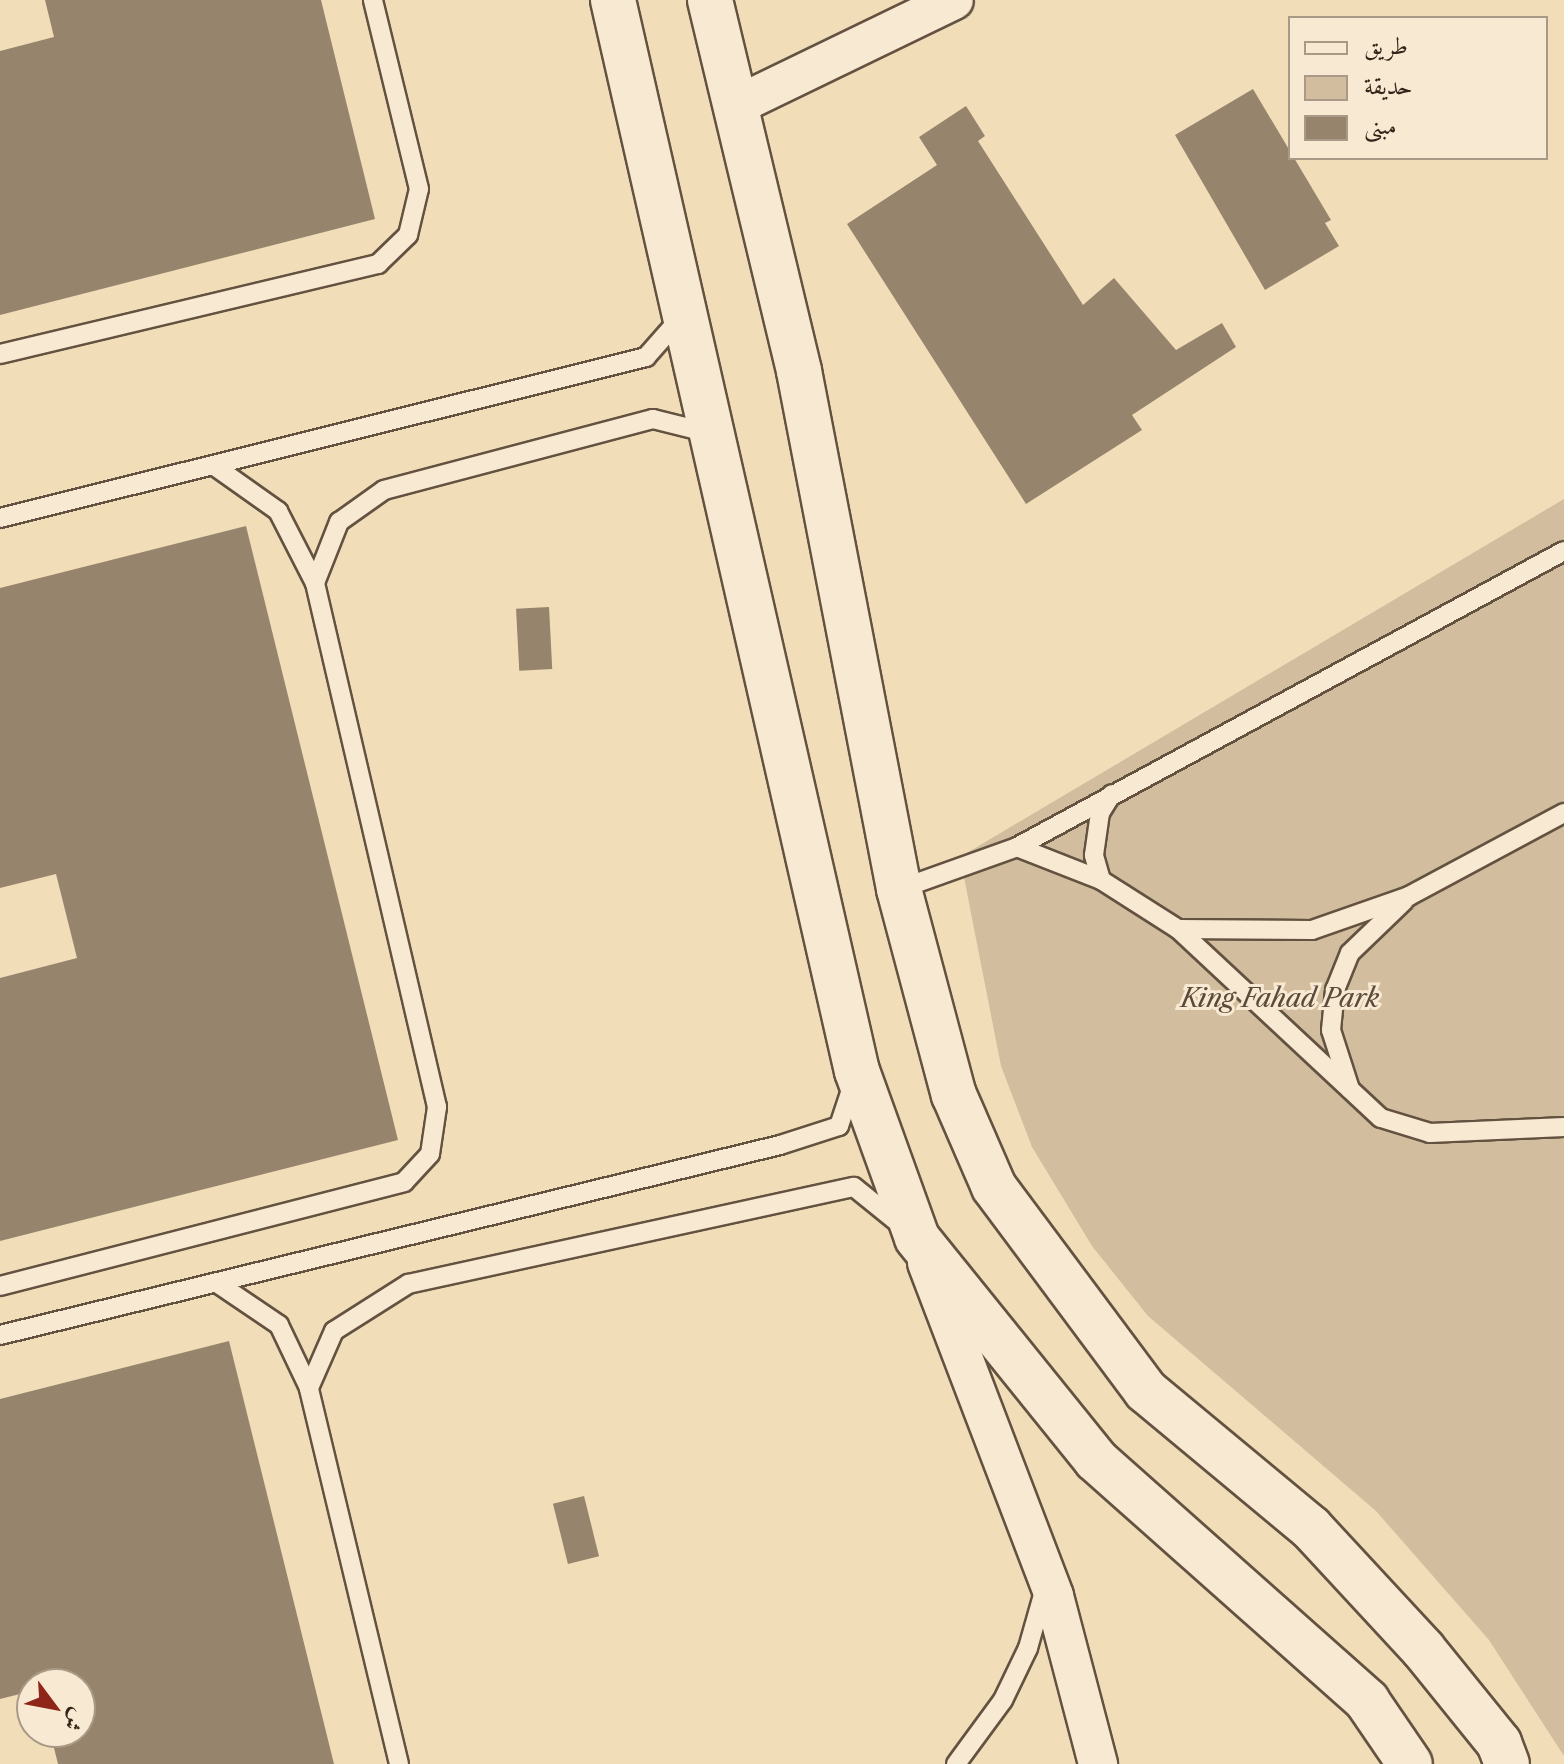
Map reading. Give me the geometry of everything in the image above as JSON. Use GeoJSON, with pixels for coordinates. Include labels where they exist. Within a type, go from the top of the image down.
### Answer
{"type":"FeatureCollection","features":[{"type":"Feature","properties":{"kind":"street"},"geometry":{"type":"LineString","coordinates":[[613,0],[857,1071],[917,1238],[1048,1577],[1098,1764]]}},
{"type":"Feature","properties":{"kind":"street"},"geometry":{"type":"LineString","coordinates":[[710,0],[799,371],[899,889],[954,1095],[994,1187],[1146,1391],[1311,1528],[1423,1649],[1506,1757]]}},
{"type":"Feature","properties":{"kind":"street"},"geometry":{"type":"LineString","coordinates":[[735,106],[954,0]]}},
{"type":"Feature","properties":{"kind":"street"},"geometry":{"type":"LineString","coordinates":[[917,1238],[1096,1460],[1367,1701],[1410,1764]]}},
{"type":"Feature","properties":{"kind":"lane"},"geometry":{"type":"LineString","coordinates":[[0,354],[378,264],[408,235],[419,189],[373,0]]}},
{"type":"Feature","properties":{"kind":"lane"},"geometry":{"type":"LineString","coordinates":[[0,518],[646,357],[685,313]]}},
{"type":"Feature","properties":{"kind":"lane"},"geometry":{"type":"LineString","coordinates":[[315,583],[339,522],[384,490],[653,419],[712,434]]}},
{"type":"Feature","properties":{"kind":"lane"},"geometry":{"type":"LineString","coordinates":[[0,1286],[404,1182],[430,1154],[437,1107],[315,583],[278,511],[213,465]]}},
{"type":"Feature","properties":{"kind":"lane"},"geometry":{"type":"LineString","coordinates":[[899,889],[1017,847],[1113,792],[1564,551]]}},
{"type":"Feature","properties":{"kind":"lane"},"geometry":{"type":"LineString","coordinates":[[1101,880],[1094,855],[1100,813],[1113,792]]}},
{"type":"Feature","properties":{"kind":"lane"},"geometry":{"type":"LineString","coordinates":[[1178,929],[1312,930],[1409,896],[1564,813]]}},
{"type":"Feature","properties":{"kind":"lane"},"geometry":{"type":"LineString","coordinates":[[1017,847],[1101,880],[1178,929],[1352,1095],[1381,1118],[1430,1133],[1564,1127]]}},
{"type":"Feature","properties":{"kind":"lane"},"geometry":{"type":"LineString","coordinates":[[1352,1095],[1335,1058],[1335,990],[1350,953],[1409,896]]}},
{"type":"Feature","properties":{"kind":"lane"},"geometry":{"type":"LineString","coordinates":[[0,1335],[839,1126],[857,1071]]}},
{"type":"Feature","properties":{"kind":"lane"},"geometry":{"type":"LineString","coordinates":[[309,1388],[334,1331],[408,1284],[854,1187],[917,1238]]}},
{"type":"Feature","properties":{"kind":"lane"},"geometry":{"type":"LineString","coordinates":[[217,1283],[279,1325],[309,1388],[399,1764]]}},
{"type":"Feature","properties":{"kind":"lane"},"geometry":{"type":"LineString","coordinates":[[956,1764],[1003,1700],[1028,1648],[1048,1577]]}},
{"type":"Feature","properties":{"kind":"green space","name":"King Fahad Park"},"geometry":{"type":"Polygon","coordinates":[[[1564,499],[1564,1756],[1489,1640],[1376,1511],[1148,1316],[1092,1246],[1032,1147],[1001,1066],[960,857],[1564,499]]]}},
{"type":"Feature","properties":{"kind":"building"},"geometry":{"type":"Polygon","coordinates":[[[45,0],[321,0],[375,219],[0,315],[0,51],[54,37],[45,0]]]}},
{"type":"Feature","properties":{"kind":"building"},"geometry":{"type":"Polygon","coordinates":[[[1253,89],[1288,148],[1288,160],[1295,160],[1331,220],[1325,223],[1339,246],[1265,290],[1175,135],[1253,89]]]}},
{"type":"Feature","properties":{"kind":"building"},"geometry":{"type":"Polygon","coordinates":[[[966,106],[985,136],[978,141],[1083,305],[1114,278],[1176,350],[1222,323],[1236,347],[1132,415],[1142,430],[1026,504],[847,224],[937,165],[919,137],[966,106]]]}},
{"type":"Feature","properties":{"kind":"building"},"geometry":{"type":"Polygon","coordinates":[[[246,526],[398,1140],[0,1241],[0,978],[77,958],[56,874],[0,888],[0,588],[246,526]]]}},
{"type":"Feature","properties":{"kind":"building"},"geometry":{"type":"Polygon","coordinates":[[[549,607],[552,669],[519,671],[516,609],[549,607]]]}},
{"type":"Feature","properties":{"kind":"building"},"geometry":{"type":"Polygon","coordinates":[[[229,1341],[334,1764],[58,1764],[54,1748],[96,1748],[96,1668],[16,1668],[16,1695],[0,1699],[0,1399],[229,1341]]]}},
{"type":"Feature","properties":{"kind":"building"},"geometry":{"type":"Polygon","coordinates":[[[584,1496],[599,1556],[568,1564],[553,1504],[584,1496]]]}}]}
